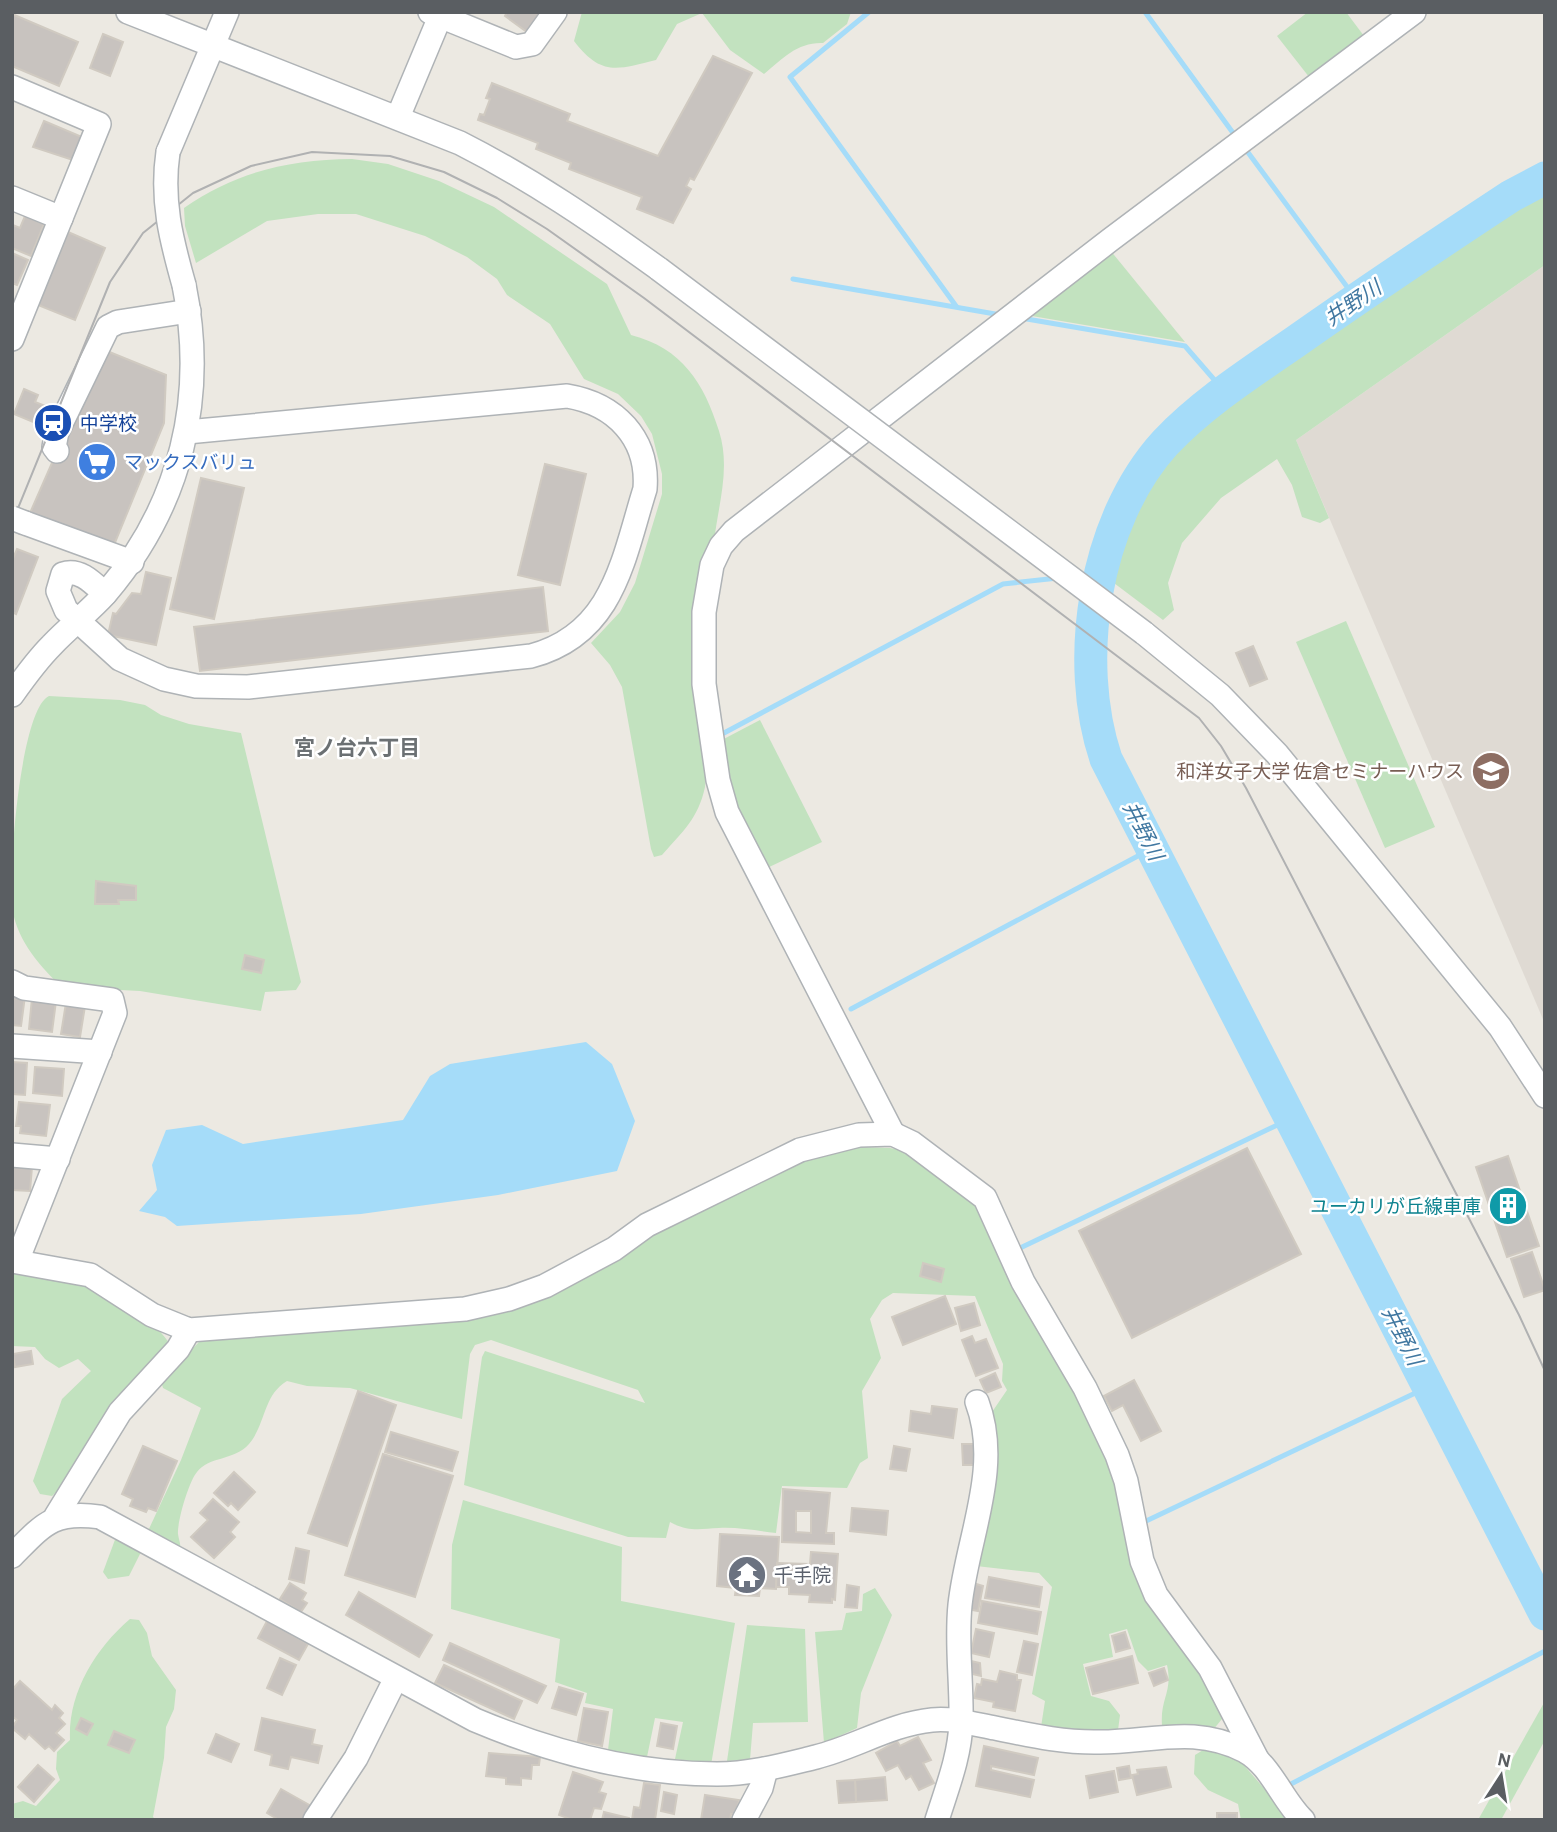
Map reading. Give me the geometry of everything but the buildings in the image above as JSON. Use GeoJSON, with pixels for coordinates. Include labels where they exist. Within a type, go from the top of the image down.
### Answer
{"type":"FeatureCollection","features":[{"type":"Feature","properties":{"kind":"street"},"geometry":{"type":"LineString","coordinates":[[128,12],[398,117],[513,169],[565,201],[659,269],[1144,634],[1228,703],[1277,754],[1500,1027],[1545,1096]]}},
{"type":"Feature","properties":{"kind":"street"},"geometry":{"type":"LineString","coordinates":[[12,695],[52,644],[79,622],[132,562],[167,499],[187,432],[194,368],[181,312],[184,285],[168,229],[164,201],[168,152],[228,12]]}},
{"type":"Feature","properties":{"kind":"street"},"geometry":{"type":"LineString","coordinates":[[398,117],[437,13],[516,47],[531,44],[555,12]]}},
{"type":"Feature","properties":{"kind":"street"},"geometry":{"type":"LineString","coordinates":[[893,1134],[727,812],[708,726],[704,684],[704,612],[712,565],[721,546],[734,531],[1077,265],[1414,12]]}},
{"type":"Feature","properties":{"kind":"street"},"geometry":{"type":"LineString","coordinates":[[12,87],[99,124],[61,218],[18,308],[12,339]]}},
{"type":"Feature","properties":{"kind":"street"},"geometry":{"type":"LineString","coordinates":[[12,198],[61,218]]}},
{"type":"Feature","properties":{"kind":"street"},"geometry":{"type":"LineString","coordinates":[[57,451],[54,447],[57,432],[107,327],[118,322],[181,312]]}},
{"type":"Feature","properties":{"kind":"street"},"geometry":{"type":"LineString","coordinates":[[105,594],[81,575],[69,572],[63,574],[58,591],[60,600],[79,622],[120,659],[164,679],[196,686],[248,687],[531,656],[555,648],[574,636],[606,604],[618,578],[645,489],[645,469],[640,448],[621,419],[596,403],[567,396],[187,432]]}},
{"type":"Feature","properties":{"kind":"street"},"geometry":{"type":"LineString","coordinates":[[19,521],[132,562]]}},
{"type":"Feature","properties":{"kind":"street"},"geometry":{"type":"LineString","coordinates":[[12,982],[24,988],[112,1000],[115,1013],[15,1261],[90,1275],[152,1315],[189,1330],[465,1309],[509,1299],[584,1267],[647,1225],[800,1150],[859,1135],[893,1134],[912,1143],[985,1198],[1023,1282],[1085,1388],[1117,1455],[1126,1481],[1142,1560],[1156,1595],[1210,1668],[1256,1759],[1303,1820]]}},
{"type":"Feature","properties":{"kind":"street"},"geometry":{"type":"LineString","coordinates":[[12,1046],[100,1052]]}},
{"type":"Feature","properties":{"kind":"street"},"geometry":{"type":"LineString","coordinates":[[12,1155],[58,1158]]}},
{"type":"Feature","properties":{"kind":"street"},"geometry":{"type":"LineString","coordinates":[[12,1556],[56,1516],[120,1412],[178,1349],[189,1330]]}},
{"type":"Feature","properties":{"kind":"street"},"geometry":{"type":"LineString","coordinates":[[937,1820],[953,1769],[961,1721],[960,1604],[975,1538],[986,1461],[987,1436],[977,1402]]}},
{"type":"Feature","properties":{"kind":"street"},"geometry":{"type":"LineString","coordinates":[[56,1516],[78,1514],[100,1517],[395,1680],[475,1720],[558,1751],[604,1761],[717,1774],[766,1769],[820,1756],[909,1724],[935,1719],[961,1721],[1052,1739],[1100,1742],[1188,1734],[1233,1746],[1256,1759]]}},
{"type":"Feature","properties":{"kind":"street"},"geometry":{"type":"LineString","coordinates":[[315,1820],[356,1758],[395,1680]]}},
{"type":"Feature","properties":{"kind":"street"},"geometry":{"type":"LineString","coordinates":[[744,1820],[761,1788],[766,1769]]}},
{"type":"Feature","properties":{"kind":"shaded area","name":"和洋女子大学 佐倉セミナーハウス"},"geometry":{"type":"Polygon","coordinates":[[[1545,265],[1545,1024],[1296,440],[1545,265]]]}},
{"type":"Feature","properties":{"kind":"green space"},"geometry":{"type":"Polygon","coordinates":[[[582,12],[851,12],[847,24],[823,43],[798,48],[764,74],[730,50],[702,13],[677,24],[656,60],[620,68],[601,65],[574,41],[582,12]]]}},
{"type":"Feature","properties":{"kind":"green space"},"geometry":{"type":"Polygon","coordinates":[[[1308,12],[1346,12],[1367,40],[1313,82],[1277,36],[1308,12]]]}},
{"type":"Feature","properties":{"kind":"green space"},"geometry":{"type":"Polygon","coordinates":[[[352,159],[388,164],[439,181],[494,207],[607,284],[631,335],[649,341],[677,358],[698,383],[706,398],[719,431],[724,473],[712,572],[705,787],[694,816],[662,855],[654,857],[651,849],[622,687],[610,665],[591,643],[620,612],[635,583],[662,494],[662,474],[652,434],[641,416],[618,394],[584,379],[550,324],[507,295],[497,279],[467,257],[425,236],[356,214],[318,214],[267,221],[196,263],[185,226],[184,208],[224,185],[264,170],[307,162],[352,159]]]}},
{"type":"Feature","properties":{"kind":"green space"},"geometry":{"type":"Polygon","coordinates":[[[1545,185],[1545,265],[1296,440],[1329,518],[1320,523],[1302,517],[1292,485],[1277,459],[1221,498],[1182,543],[1168,583],[1174,610],[1163,620],[1106,577],[1143,486],[1172,446],[1225,398],[1514,201],[1545,185]]]}},
{"type":"Feature","properties":{"kind":"green space"},"geometry":{"type":"Polygon","coordinates":[[[1110,250],[1185,342],[1026,315],[1110,250]]]}},
{"type":"Feature","properties":{"kind":"green space"},"geometry":{"type":"Polygon","coordinates":[[[1346,621],[1435,827],[1385,848],[1296,642],[1346,621]]]}},
{"type":"Feature","properties":{"kind":"green space"},"geometry":{"type":"Polygon","coordinates":[[[49,696],[120,700],[145,705],[161,715],[189,724],[241,733],[301,982],[296,990],[265,992],[261,1011],[140,991],[62,987],[39,963],[25,943],[16,923],[13,912],[12,866],[23,761],[39,708],[49,696]]]}},
{"type":"Feature","properties":{"kind":"green space"},"geometry":{"type":"Polygon","coordinates":[[[760,720],[822,842],[765,869],[734,808],[718,742],[760,720]]]}},
{"type":"Feature","properties":{"kind":"green space"},"geometry":{"type":"Polygon","coordinates":[[[861,1147],[910,1152],[969,1192],[1081,1395],[1187,1652],[1226,1714],[1213,1730],[1162,1725],[1168,1682],[1167,1665],[1148,1671],[1138,1661],[1127,1629],[1109,1634],[1113,1657],[1083,1664],[1091,1696],[1109,1701],[1120,1715],[1118,1730],[1097,1734],[1041,1727],[1045,1701],[1032,1694],[1052,1587],[1039,1573],[976,1566],[990,1415],[1007,1390],[1002,1381],[1003,1364],[975,1296],[893,1293],[882,1300],[870,1319],[881,1358],[862,1391],[868,1458],[860,1463],[847,1488],[782,1486],[776,1533],[733,1528],[688,1529],[670,1522],[666,1538],[628,1537],[464,1485],[485,1351],[645,1403],[638,1390],[491,1340],[475,1345],[470,1354],[462,1419],[350,1388],[307,1386],[287,1381],[273,1394],[249,1444],[236,1453],[208,1463],[197,1472],[187,1492],[179,1521],[180,1550],[148,1531],[181,1460],[201,1408],[163,1388],[161,1381],[199,1342],[215,1334],[466,1317],[805,1159],[837,1149],[861,1147]]]}},
{"type":"Feature","properties":{"kind":"green space"},"geometry":{"type":"Polygon","coordinates":[[[12,1269],[61,1275],[88,1283],[121,1301],[146,1319],[170,1345],[71,1478],[52,1496],[40,1494],[33,1481],[62,1399],[91,1371],[78,1359],[59,1368],[45,1359],[35,1347],[12,1346],[12,1269]]]}},
{"type":"Feature","properties":{"kind":"green space"},"geometry":{"type":"Polygon","coordinates":[[[463,1500],[622,1547],[621,1601],[735,1623],[711,1765],[675,1759],[683,1722],[655,1718],[647,1757],[608,1750],[613,1709],[585,1703],[587,1693],[555,1682],[560,1639],[451,1609],[452,1545],[463,1500]]]}},
{"type":"Feature","properties":{"kind":"green space"},"geometry":{"type":"Polygon","coordinates":[[[116,1537],[142,1550],[129,1576],[108,1579],[103,1572],[116,1537]]]}},
{"type":"Feature","properties":{"kind":"green space"},"geometry":{"type":"Polygon","coordinates":[[[875,1588],[892,1615],[861,1693],[857,1728],[824,1743],[815,1632],[842,1630],[846,1613],[862,1611],[863,1594],[875,1588]]]}},
{"type":"Feature","properties":{"kind":"green space"},"geometry":{"type":"Polygon","coordinates":[[[130,1619],[139,1620],[147,1633],[152,1656],[176,1690],[174,1709],[166,1727],[164,1758],[153,1817],[156,1820],[12,1820],[12,1804],[23,1801],[36,1806],[60,1780],[56,1769],[57,1752],[70,1740],[74,1705],[79,1689],[95,1658],[130,1619]]]}},
{"type":"Feature","properties":{"kind":"green space"},"geometry":{"type":"Polygon","coordinates":[[[747,1625],[805,1629],[808,1722],[753,1723],[750,1760],[727,1761],[747,1625]]]}},
{"type":"Feature","properties":{"kind":"green space"},"geometry":{"type":"Polygon","coordinates":[[[1545,1701],[1545,1740],[1501,1820],[1478,1820],[1545,1701]]]}},
{"type":"Feature","properties":{"kind":"green space"},"geometry":{"type":"Polygon","coordinates":[[[1208,1747],[1243,1764],[1286,1814],[1285,1820],[1241,1820],[1238,1804],[1208,1790],[1194,1774],[1195,1755],[1208,1747]]]}},
{"type":"Feature","properties":{"kind":"water"},"geometry":{"type":"Polygon","coordinates":[[[586,1042],[612,1064],[635,1121],[617,1171],[498,1195],[361,1214],[177,1226],[165,1217],[139,1211],[157,1190],[152,1165],[166,1130],[202,1125],[243,1144],[403,1120],[430,1076],[450,1064],[586,1042]]]}},
{"type":"Feature","properties":{"kind":"waterway"},"geometry":{"type":"LineString","coordinates":[[869,12],[790,77],[956,306]]}},
{"type":"Feature","properties":{"kind":"waterway"},"geometry":{"type":"LineString","coordinates":[[1145,12],[1236,137]]}},
{"type":"Feature","properties":{"kind":"waterway"},"geometry":{"type":"LineString","coordinates":[[1244,147],[1356,299]]}},
{"type":"Feature","properties":{"kind":"waterway","name":"井野川"},"geometry":{"type":"LineString","coordinates":[[1545,178],[1511,196],[1244,377],[1195,415],[1165,443],[1141,475],[1121,512],[1106,551],[1096,594],[1091,637],[1091,679],[1096,720],[1106,759],[1545,1614]]}},
{"type":"Feature","properties":{"kind":"waterway"},"geometry":{"type":"LineString","coordinates":[[793,279],[1001,315]]}},
{"type":"Feature","properties":{"kind":"waterway"},"geometry":{"type":"LineString","coordinates":[[1021,318],[1185,346],[1224,391]]}},
{"type":"Feature","properties":{"kind":"waterway"},"geometry":{"type":"LineString","coordinates":[[1081,576],[1099,574]]}},
{"type":"Feature","properties":{"kind":"waterway"},"geometry":{"type":"LineString","coordinates":[[724,733],[1003,584],[1058,578]]}},
{"type":"Feature","properties":{"kind":"waterway"},"geometry":{"type":"LineString","coordinates":[[851,1009],[1151,849]]}},
{"type":"Feature","properties":{"kind":"waterway"},"geometry":{"type":"LineString","coordinates":[[1018,1249],[1290,1119]]}},
{"type":"Feature","properties":{"kind":"waterway"},"geometry":{"type":"LineString","coordinates":[[1144,1522],[1428,1387]]}},
{"type":"Feature","properties":{"kind":"waterway"},"geometry":{"type":"LineString","coordinates":[[1291,1784],[1545,1651]]}},
{"type":"Feature","properties":{"kind":"tram line"},"geometry":{"type":"LineString","coordinates":[[12,523],[110,282],[143,233],[193,193],[251,166],[312,152],[390,156],[444,172],[497,198],[547,229],[644,298],[1199,718],[1221,746],[1246,788],[1519,1315],[1545,1371]]}},
{"type":"Feature","properties":{"kind":"place","name":"中学校"},"geometry":{"type":"Point","coordinates":[53,423]}},
{"type":"Feature","properties":{"kind":"place","name":"マックスバリュ"},"geometry":{"type":"Point","coordinates":[97,462]}},
{"type":"Feature","properties":{"kind":"place","name":"和洋女子大学 佐倉セミナーハウス"},"geometry":{"type":"Point","coordinates":[1491,771]}},
{"type":"Feature","properties":{"kind":"place","name":"ユーカリが丘線車庫"},"geometry":{"type":"Point","coordinates":[1508,1206]}},
{"type":"Feature","properties":{"kind":"place","name":"千手院"},"geometry":{"type":"Point","coordinates":[747,1575]}},
{"type":"Feature","properties":{"kind":"district","name":"宮ノ台六丁目"},"geometry":{"type":"Point","coordinates":[357,748]}}]}
